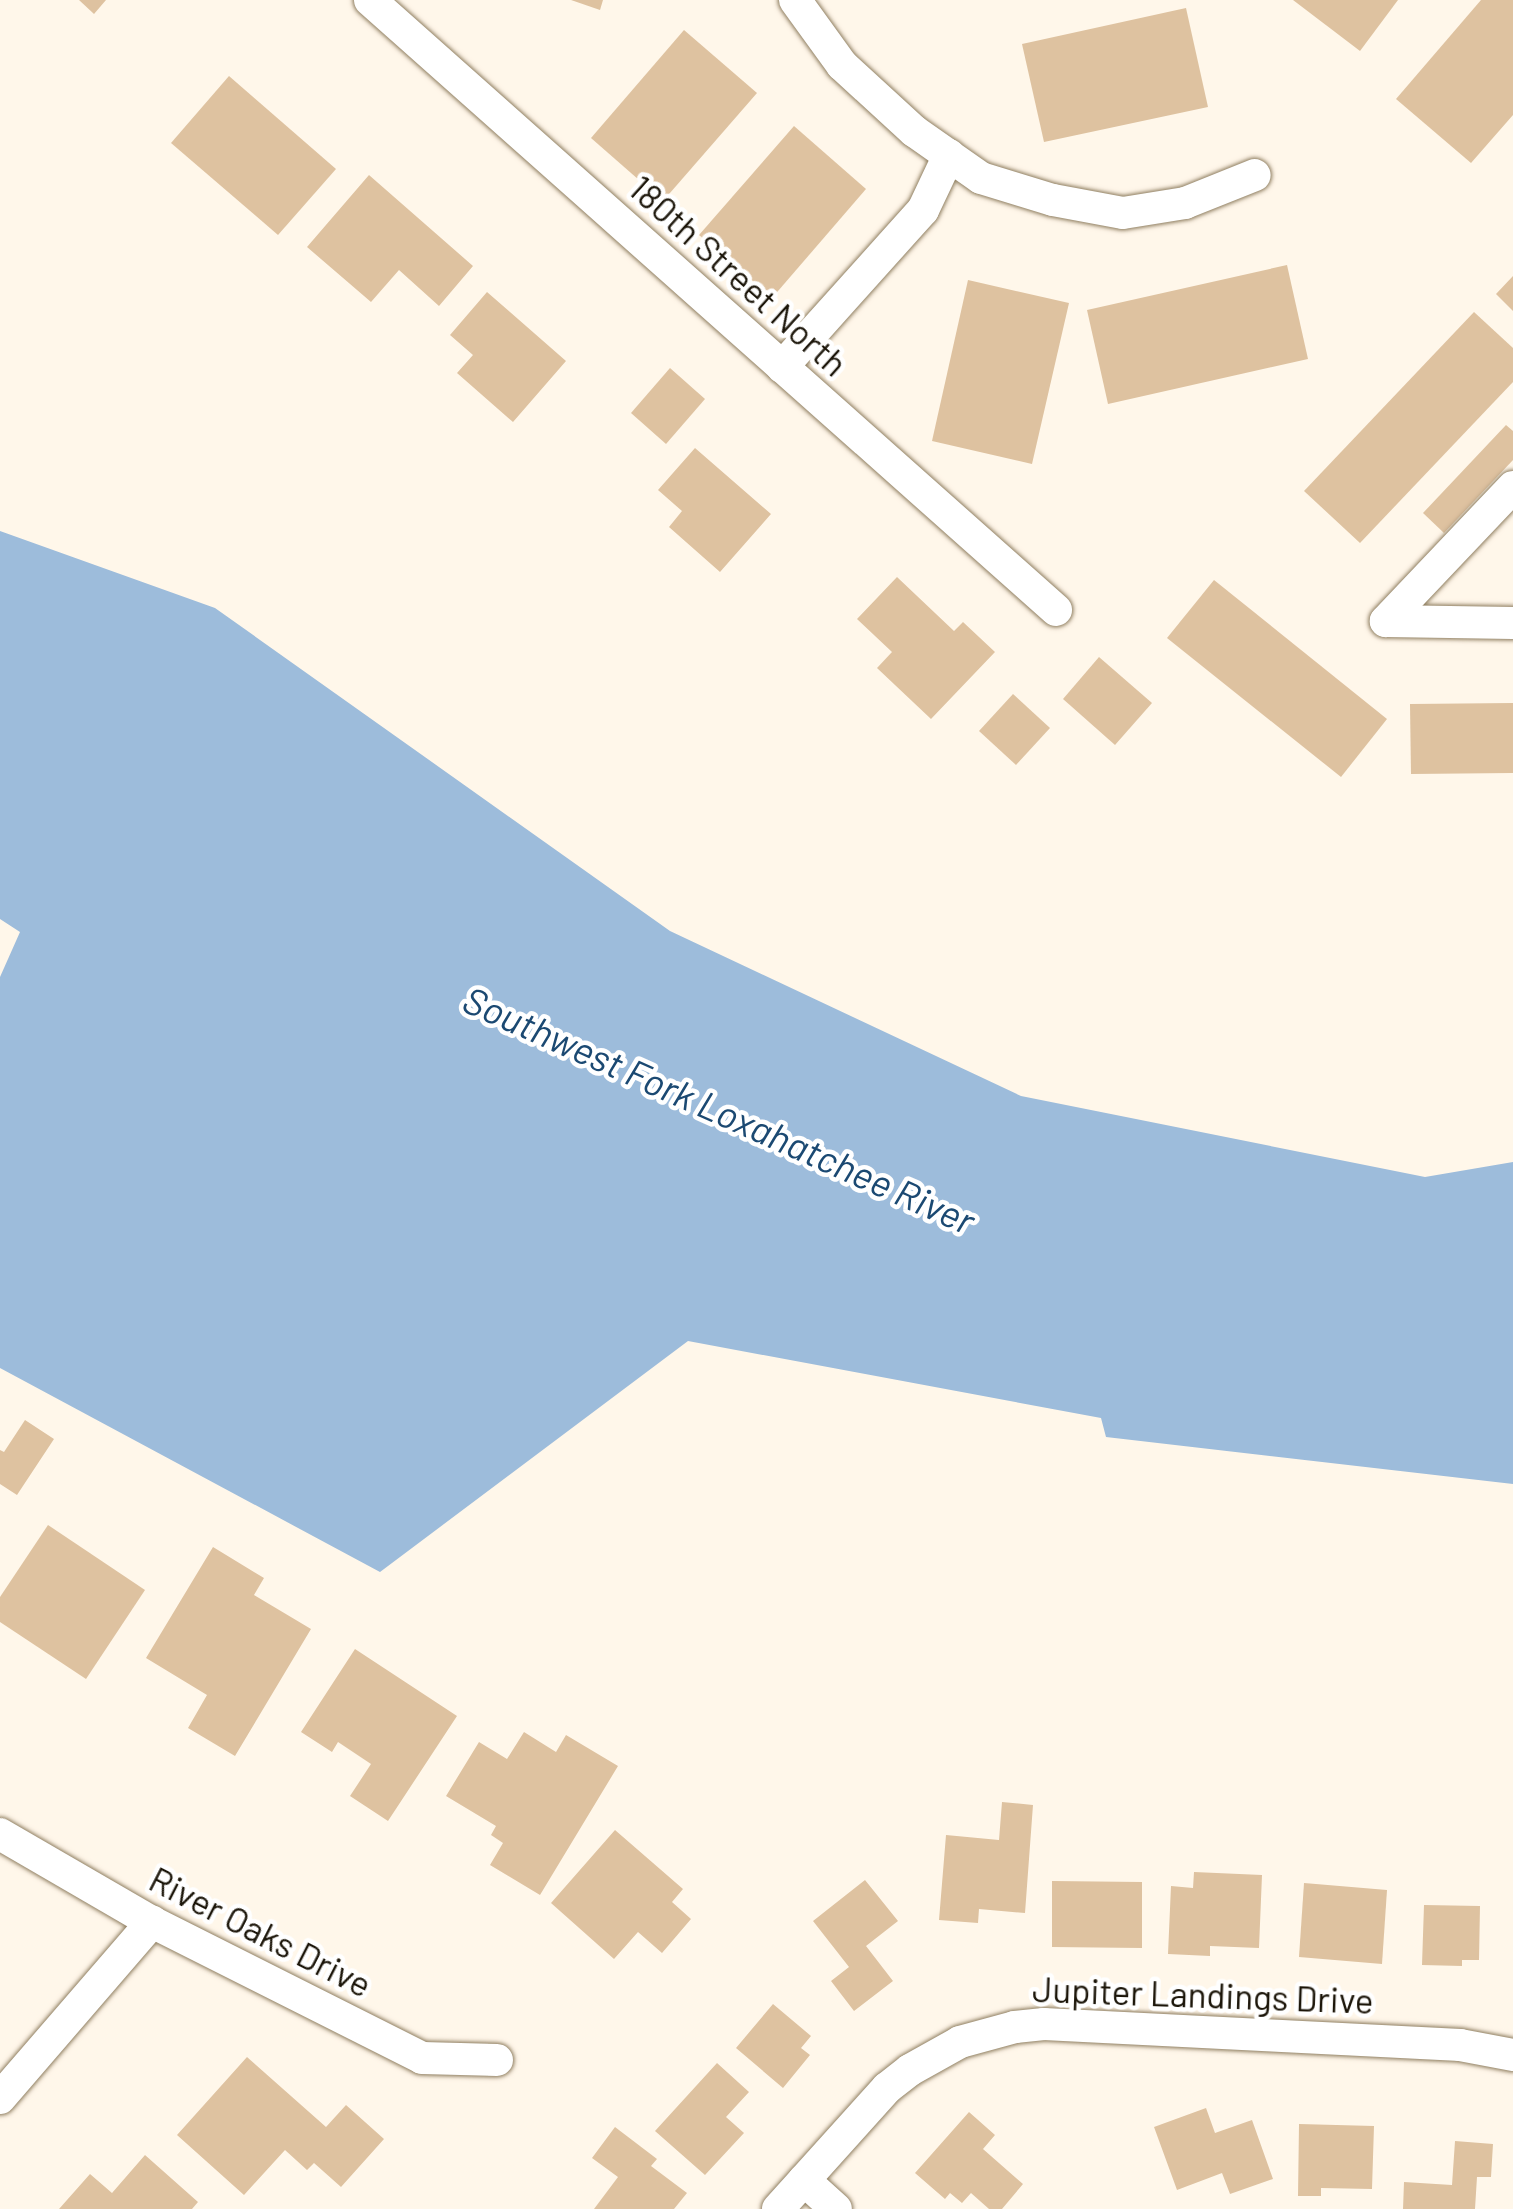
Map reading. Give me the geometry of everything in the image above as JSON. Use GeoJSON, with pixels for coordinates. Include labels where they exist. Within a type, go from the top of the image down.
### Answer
{"type":"FeatureCollection","features":[{"type":"Feature","properties":{"kind":"street","name":"180th Street North"},"geometry":{"type":"LineString","coordinates":[[370,0],[1056,610]]}},
{"type":"Feature","properties":{"kind":"street"},"geometry":{"type":"LineString","coordinates":[[794,0],[842,65],[914,131],[981,178],[1052,200],[1124,213],[1185,203],[1255,174]]}},
{"type":"Feature","properties":{"kind":"street"},"geometry":{"type":"LineString","coordinates":[[782,367],[924,210],[949,155]]}},
{"type":"Feature","properties":{"kind":"street"},"geometry":{"type":"LineString","coordinates":[[1513,487],[1386,621],[1513,623]]}},
{"type":"Feature","properties":{"kind":"street","name":"River Oaks Drive"},"geometry":{"type":"LineString","coordinates":[[0,1834],[152,1922],[422,2058],[497,2060]]}},
{"type":"Feature","properties":{"kind":"street"},"geometry":{"type":"LineString","coordinates":[[0,2098],[152,1922]]}},
{"type":"Feature","properties":{"kind":"street","name":"Jupiter Landings Drive"},"geometry":{"type":"LineString","coordinates":[[778,2209],[887,2088],[910,2070],[960,2042],[1015,2027],[1044,2024],[1460,2045],[1513,2055]]}},
{"type":"Feature","properties":{"kind":"street"},"geometry":{"type":"LineString","coordinates":[[804,2180],[836,2209]]}},
{"type":"Feature","properties":{"kind":"water","name":"Southwest Fork Loxahatchee River"},"geometry":{"type":"Polygon","coordinates":[[[0,531],[215,608],[670,931],[1021,1096],[1425,1177],[1513,1162],[1513,1484],[1106,1437],[1101,1418],[688,1341],[380,1572],[0,1368],[0,977],[20,932],[0,919],[0,531]]]}},
{"type":"Feature","properties":{"kind":"building"},"geometry":{"type":"Polygon","coordinates":[[[79,0],[106,0],[94,14],[79,0]]]}},
{"type":"Feature","properties":{"kind":"building"},"geometry":{"type":"Polygon","coordinates":[[[571,0],[603,0],[600,10],[571,0]]]}},
{"type":"Feature","properties":{"kind":"building"},"geometry":{"type":"Polygon","coordinates":[[[1293,0],[1398,0],[1360,51],[1293,0]]]}},
{"type":"Feature","properties":{"kind":"building"},"geometry":{"type":"Polygon","coordinates":[[[1481,0],[1513,0],[1513,115],[1471,163],[1396,99],[1481,0]]]}},
{"type":"Feature","properties":{"kind":"building"},"geometry":{"type":"Polygon","coordinates":[[[1186,8],[1208,107],[1044,142],[1022,44],[1186,8]]]}},
{"type":"Feature","properties":{"kind":"building"},"geometry":{"type":"Polygon","coordinates":[[[684,30],[757,93],[663,201],[591,138],[684,30]]]}},
{"type":"Feature","properties":{"kind":"building"},"geometry":{"type":"Polygon","coordinates":[[[229,76],[336,169],[278,235],[171,143],[229,76]]]}},
{"type":"Feature","properties":{"kind":"building"},"geometry":{"type":"Polygon","coordinates":[[[794,126],[866,189],[772,298],[699,235],[794,126]]]}},
{"type":"Feature","properties":{"kind":"building"},"geometry":{"type":"Polygon","coordinates":[[[369,175],[473,266],[439,306],[399,270],[371,302],[307,247],[369,175]]]}},
{"type":"Feature","properties":{"kind":"building"},"geometry":{"type":"Polygon","coordinates":[[[1287,265],[1308,359],[1108,404],[1087,310],[1287,265]]]}},
{"type":"Feature","properties":{"kind":"building"},"geometry":{"type":"Polygon","coordinates":[[[1513,276],[1513,311],[1496,294],[1513,276]]]}},
{"type":"Feature","properties":{"kind":"building"},"geometry":{"type":"Polygon","coordinates":[[[968,280],[1069,303],[1032,464],[932,441],[968,280]]]}},
{"type":"Feature","properties":{"kind":"building"},"geometry":{"type":"Polygon","coordinates":[[[487,292],[566,361],[513,422],[457,373],[473,355],[450,335],[487,292]]]}},
{"type":"Feature","properties":{"kind":"building"},"geometry":{"type":"Polygon","coordinates":[[[1474,312],[1513,348],[1513,382],[1360,543],[1304,491],[1474,312]]]}},
{"type":"Feature","properties":{"kind":"building"},"geometry":{"type":"Polygon","coordinates":[[[670,368],[705,399],[666,444],[631,413],[670,368]]]}},
{"type":"Feature","properties":{"kind":"building"},"geometry":{"type":"Polygon","coordinates":[[[1506,425],[1513,431],[1513,460],[1444,533],[1423,513],[1506,425]]]}},
{"type":"Feature","properties":{"kind":"building"},"geometry":{"type":"Polygon","coordinates":[[[695,448],[771,514],[720,572],[669,527],[682,511],[658,490],[695,448]]]}},
{"type":"Feature","properties":{"kind":"building"},"geometry":{"type":"Polygon","coordinates":[[[897,577],[954,631],[963,622],[995,652],[931,719],[877,668],[892,652],[857,619],[897,577]]]}},
{"type":"Feature","properties":{"kind":"building"},"geometry":{"type":"Polygon","coordinates":[[[1214,580],[1387,719],[1341,777],[1167,638],[1214,580]]]}},
{"type":"Feature","properties":{"kind":"building"},"geometry":{"type":"Polygon","coordinates":[[[1099,657],[1152,703],[1115,745],[1063,699],[1099,657]]]}},
{"type":"Feature","properties":{"kind":"building"},"geometry":{"type":"Polygon","coordinates":[[[1013,694],[1050,728],[1016,765],[979,731],[1013,694]]]}},
{"type":"Feature","properties":{"kind":"building"},"geometry":{"type":"Polygon","coordinates":[[[1513,703],[1513,773],[1411,774],[1410,704],[1513,703]]]}},
{"type":"Feature","properties":{"kind":"building"},"geometry":{"type":"Polygon","coordinates":[[[25,1420],[54,1439],[17,1495],[0,1484],[0,1450],[4,1452],[25,1420]]]}},
{"type":"Feature","properties":{"kind":"building"},"geometry":{"type":"Polygon","coordinates":[[[48,1525],[145,1590],[86,1679],[0,1622],[0,1597],[48,1525]]]}},
{"type":"Feature","properties":{"kind":"building"},"geometry":{"type":"Polygon","coordinates":[[[213,1547],[264,1578],[254,1595],[311,1629],[235,1756],[188,1728],[207,1695],[146,1658],[213,1547]]]}},
{"type":"Feature","properties":{"kind":"building"},"geometry":{"type":"Polygon","coordinates":[[[355,1649],[457,1716],[388,1821],[350,1796],[371,1764],[338,1742],[332,1752],[301,1732],[355,1649]]]}},
{"type":"Feature","properties":{"kind":"building"},"geometry":{"type":"Polygon","coordinates":[[[524,1732],[556,1752],[566,1735],[618,1766],[540,1895],[490,1865],[503,1843],[491,1835],[496,1826],[446,1796],[479,1742],[507,1759],[524,1732]]]}},
{"type":"Feature","properties":{"kind":"building"},"geometry":{"type":"Polygon","coordinates":[[[1002,1802],[1033,1805],[1025,1913],[979,1909],[978,1923],[939,1920],[946,1835],[999,1840],[1002,1802]]]}},
{"type":"Feature","properties":{"kind":"building"},"geometry":{"type":"Polygon","coordinates":[[[615,1830],[683,1889],[672,1902],[691,1919],[662,1953],[638,1932],[614,1959],[551,1903],[615,1830]]]}},
{"type":"Feature","properties":{"kind":"building"},"geometry":{"type":"Polygon","coordinates":[[[1194,1872],[1262,1875],[1259,1948],[1210,1946],[1210,1956],[1168,1954],[1171,1886],[1193,1888],[1194,1872]]]}},
{"type":"Feature","properties":{"kind":"building"},"geometry":{"type":"Polygon","coordinates":[[[865,1880],[898,1921],[866,1946],[893,1981],[854,2011],[831,1981],[849,1967],[813,1921],[865,1880]]]}},
{"type":"Feature","properties":{"kind":"building"},"geometry":{"type":"Polygon","coordinates":[[[1052,1881],[1142,1882],[1142,1948],[1052,1947],[1052,1881]]]}},
{"type":"Feature","properties":{"kind":"building"},"geometry":{"type":"Polygon","coordinates":[[[1304,1883],[1387,1890],[1382,1964],[1299,1957],[1304,1883]]]}},
{"type":"Feature","properties":{"kind":"building"},"geometry":{"type":"Polygon","coordinates":[[[1424,1905],[1480,1906],[1479,1960],[1462,1960],[1462,1966],[1422,1965],[1424,1905]]]}},
{"type":"Feature","properties":{"kind":"building"},"geometry":{"type":"Polygon","coordinates":[[[773,2004],[811,2036],[801,2048],[810,2055],[783,2088],[736,2048],[773,2004]]]}},
{"type":"Feature","properties":{"kind":"building"},"geometry":{"type":"Polygon","coordinates":[[[247,2057],[326,2127],[346,2105],[384,2139],[341,2187],[314,2163],[307,2170],[285,2150],[244,2195],[177,2135],[247,2057]]]}},
{"type":"Feature","properties":{"kind":"building"},"geometry":{"type":"Polygon","coordinates":[[[717,2063],[749,2092],[726,2117],[744,2133],[705,2175],[655,2131],[717,2063]]]}},
{"type":"Feature","properties":{"kind":"building"},"geometry":{"type":"Polygon","coordinates":[[[1206,2108],[1215,2133],[1252,2120],[1273,2179],[1230,2194],[1222,2173],[1177,2190],[1154,2127],[1206,2108]]]}},
{"type":"Feature","properties":{"kind":"building"},"geometry":{"type":"Polygon","coordinates":[[[969,2112],[995,2135],[983,2149],[1023,2184],[1002,2209],[989,2209],[971,2193],[962,2203],[950,2193],[945,2199],[915,2173],[969,2112]]]}},
{"type":"Feature","properties":{"kind":"building"},"geometry":{"type":"Polygon","coordinates":[[[1299,2124],[1374,2126],[1372,2189],[1321,2188],[1321,2196],[1298,2196],[1299,2124]]]}},
{"type":"Feature","properties":{"kind":"building"},"geometry":{"type":"Polygon","coordinates":[[[615,2127],[657,2159],[651,2166],[687,2193],[674,2209],[594,2209],[618,2177],[592,2158],[615,2127]]]}},
{"type":"Feature","properties":{"kind":"building"},"geometry":{"type":"Polygon","coordinates":[[[1455,2141],[1493,2144],[1491,2177],[1477,2177],[1475,2209],[1403,2209],[1404,2182],[1452,2185],[1455,2141]]]}},
{"type":"Feature","properties":{"kind":"building"},"geometry":{"type":"Polygon","coordinates":[[[145,2155],[198,2202],[192,2209],[59,2209],[90,2174],[112,2193],[145,2155]]]}}]}
